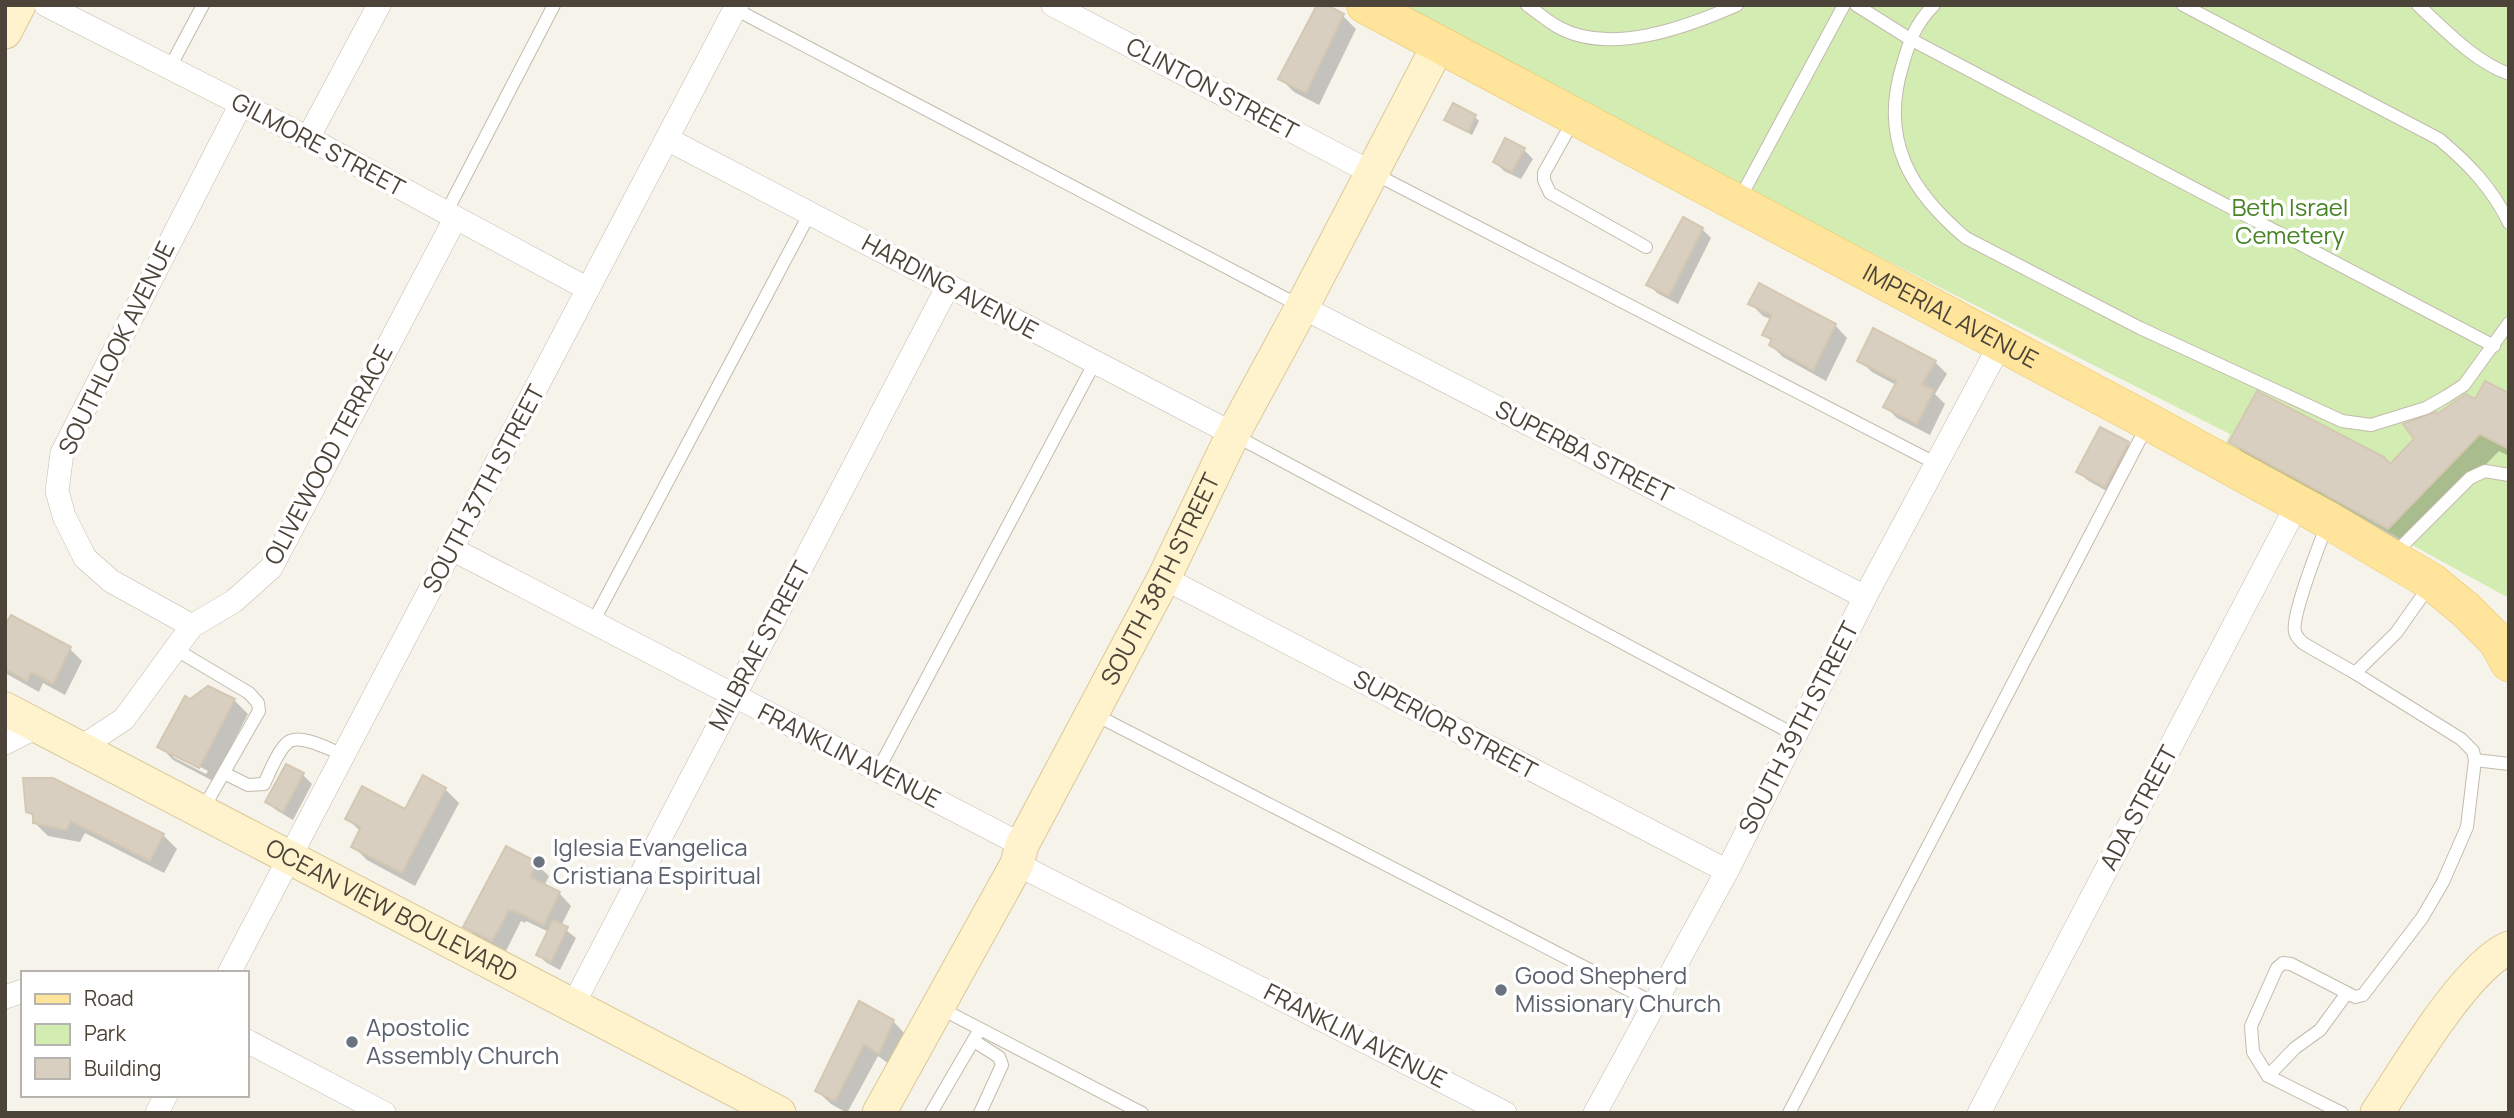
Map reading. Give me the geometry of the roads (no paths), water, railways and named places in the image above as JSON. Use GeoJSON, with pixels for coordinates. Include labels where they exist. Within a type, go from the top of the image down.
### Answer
{"type":"FeatureCollection","features":[{"type":"Feature","properties":{"kind":"main road","name":"IMPERIAL AVENUE"},"geometry":{"type":"LineString","coordinates":[[1365,5],[2313,511],[2432,582],[2466,610],[2497,641],[2509,663]]}},
{"type":"Feature","properties":{"kind":"street"},"geometry":{"type":"LineString","coordinates":[[5,32],[19,5]]}},
{"type":"Feature","properties":{"kind":"street","name":"GILMORE STREET"},"geometry":{"type":"LineString","coordinates":[[46,5],[308,138],[588,289]]}},
{"type":"Feature","properties":{"kind":"street"},"geometry":{"type":"LineString","coordinates":[[308,138],[379,5]]}},
{"type":"Feature","properties":{"kind":"street","name":"CLINTON STREET"},"geometry":{"type":"LineString","coordinates":[[1053,5],[1372,173]]}},
{"type":"Feature","properties":{"kind":"street","name":"SOUTH 37TH STREET"},"geometry":{"type":"LineString","coordinates":[[230,971],[736,7]]}},
{"type":"Feature","properties":{"kind":"street","name":"SOUTH 38TH STREET"},"geometry":{"type":"LineString","coordinates":[[879,1113],[1019,855],[1164,578],[1233,434],[1439,44]]}},
{"type":"Feature","properties":{"kind":"street","name":"SOUTHLOOK AVENUE"},"geometry":{"type":"LineString","coordinates":[[192,626],[111,581],[85,558],[64,516],[57,491],[62,453],[241,104]]}},
{"type":"Feature","properties":{"kind":"street","name":"HARDING AVENUE"},"geometry":{"type":"LineString","coordinates":[[667,139],[1233,434]]}},
{"type":"Feature","properties":{"kind":"street","name":"OLIVEWOOD TERRACE"},"geometry":{"type":"LineString","coordinates":[[80,748],[124,719],[192,626],[234,601],[271,568],[450,216]]}},
{"type":"Feature","properties":{"kind":"street","name":"MILBRAE STREET"},"geometry":{"type":"LineString","coordinates":[[573,1005],[948,286]]}},
{"type":"Feature","properties":{"kind":"street","name":"SUPERBA STREET"},"geometry":{"type":"LineString","coordinates":[[1302,307],[1865,597]]}},
{"type":"Feature","properties":{"kind":"street","name":"SOUTH 39TH STREET"},"geometry":{"type":"LineString","coordinates":[[1595,1113],[1727,871],[1865,597],[2001,343]]}},
{"type":"Feature","properties":{"kind":"street","name":"ADA STREET"},"geometry":{"type":"LineString","coordinates":[[1979,1113],[2313,511]]}},
{"type":"Feature","properties":{"kind":"street","name":"FRANKLIN AVENUE"},"geometry":{"type":"LineString","coordinates":[[453,549],[877,770],[1019,855],[1505,1113]]}},
{"type":"Feature","properties":{"kind":"street","name":"SUPERIOR STREET"},"geometry":{"type":"LineString","coordinates":[[1164,578],[1727,871]]}},
{"type":"Feature","properties":{"kind":"street","name":"OCEAN VIEW BOULEVARD"},"geometry":{"type":"LineString","coordinates":[[5,709],[779,1113]]}},
{"type":"Feature","properties":{"kind":"street"},"geometry":{"type":"LineString","coordinates":[[5,743],[38,726]]}},
{"type":"Feature","properties":{"kind":"street"},"geometry":{"type":"LineString","coordinates":[[2377,1113],[2454,1000],[2496,954],[2509,948]]}},
{"type":"Feature","properties":{"kind":"street"},"geometry":{"type":"LineString","coordinates":[[248,1042],[384,1113]]}},
{"type":"Feature","properties":{"kind":"street"},"geometry":{"type":"LineString","coordinates":[[157,1113],[165,1097]]}},
{"type":"Feature","properties":{"kind":"lane"},"geometry":{"type":"LineString","coordinates":[[169,69],[203,5]]}},
{"type":"Feature","properties":{"kind":"lane"},"geometry":{"type":"LineString","coordinates":[[450,216],[554,5]]}},
{"type":"Feature","properties":{"kind":"lane"},"geometry":{"type":"LineString","coordinates":[[1527,5],[1560,28],[1595,38],[1651,36],[1699,22],[1737,5]]}},
{"type":"Feature","properties":{"kind":"lane"},"geometry":{"type":"LineString","coordinates":[[1737,204],[1844,5]]}},
{"type":"Feature","properties":{"kind":"lane"},"geometry":{"type":"LineString","coordinates":[[1856,5],[1910,39],[2494,346]]}},
{"type":"Feature","properties":{"kind":"lane"},"geometry":{"type":"LineString","coordinates":[[1934,5],[1920,19],[1910,39],[1896,86],[1893,108],[1896,135],[1902,161],[1915,185],[1947,223],[1975,243],[2140,328],[2342,421],[2371,425],[2426,408],[2464,385],[2509,323]]}},
{"type":"Feature","properties":{"kind":"lane"},"geometry":{"type":"LineString","coordinates":[[2183,5],[2439,139],[2469,164],[2497,199],[2509,223]]}},
{"type":"Feature","properties":{"kind":"lane"},"geometry":{"type":"LineString","coordinates":[[2418,5],[2453,37],[2503,71],[2509,61]]}},
{"type":"Feature","properties":{"kind":"lane"},"geometry":{"type":"LineString","coordinates":[[736,7],[1302,307]]}},
{"type":"Feature","properties":{"kind":"lane"},"geometry":{"type":"LineString","coordinates":[[1575,117],[1544,173],[1550,193],[1646,247]]}},
{"type":"Feature","properties":{"kind":"lane"},"geometry":{"type":"LineString","coordinates":[[1372,173],[1936,463]]}},
{"type":"Feature","properties":{"kind":"lane"},"geometry":{"type":"LineString","coordinates":[[593,622],[810,214]]}},
{"type":"Feature","properties":{"kind":"lane"},"geometry":{"type":"LineString","coordinates":[[877,770],[1095,362]]}},
{"type":"Feature","properties":{"kind":"lane"},"geometry":{"type":"LineString","coordinates":[[1788,1113],[2149,422]]}},
{"type":"Feature","properties":{"kind":"lane"},"geometry":{"type":"LineString","coordinates":[[1233,434],[1795,735]]}},
{"type":"Feature","properties":{"kind":"lane"},"geometry":{"type":"LineString","coordinates":[[2392,557],[2470,478],[2485,471],[2509,475]]}},
{"type":"Feature","properties":{"kind":"lane"},"geometry":{"type":"LineString","coordinates":[[2313,511],[2295,630],[2299,640],[2461,739],[2473,751],[2476,760],[2467,827],[2443,882],[2422,919],[2363,995],[2354,997],[2291,964],[2283,963],[2277,968],[2252,1026],[2253,1052],[2269,1076],[2342,1113]]}},
{"type":"Feature","properties":{"kind":"lane"},"geometry":{"type":"LineString","coordinates":[[2355,673],[2402,626],[2432,582]]}},
{"type":"Feature","properties":{"kind":"lane"},"geometry":{"type":"LineString","coordinates":[[175,649],[249,693],[258,703],[259,711],[202,811]]}},
{"type":"Feature","properties":{"kind":"lane"},"geometry":{"type":"LineString","coordinates":[[1092,713],[1654,1003]]}},
{"type":"Feature","properties":{"kind":"lane"},"geometry":{"type":"LineString","coordinates":[[224,773],[248,785],[264,785],[286,744],[293,739],[306,740],[345,756]]}},
{"type":"Feature","properties":{"kind":"lane"},"geometry":{"type":"LineString","coordinates":[[2476,760],[2509,764]]}},
{"type":"Feature","properties":{"kind":"lane"},"geometry":{"type":"LineString","coordinates":[[2269,1076],[2295,1048],[2320,1030],[2347,993]]}},
{"type":"Feature","properties":{"kind":"lane"},"geometry":{"type":"LineString","coordinates":[[938,1007],[977,1035],[999,1057],[1002,1065],[980,1113]]}},
{"type":"Feature","properties":{"kind":"lane"},"geometry":{"type":"LineString","coordinates":[[931,1113],[977,1035]]}},
{"type":"Feature","properties":{"kind":"lane"},"geometry":{"type":"LineString","coordinates":[[977,1035],[1142,1113]]}},
{"type":"Feature","properties":{"kind":"place","name":"Iglesia Evangelica Cristiana Espiritual"},"geometry":{"type":"Point","coordinates":[539,862]}},
{"type":"Feature","properties":{"kind":"place","name":"Good Shepherd Missionary Church"},"geometry":{"type":"Point","coordinates":[1501,990]}},
{"type":"Feature","properties":{"kind":"place","name":"Apostolic Assembly Church"},"geometry":{"type":"Point","coordinates":[352,1042]}},
{"type":"Feature","properties":{"kind":"park label","name":"Beth Israel Cemetery"},"geometry":{"type":"Point","coordinates":[2290,222]}}]}
